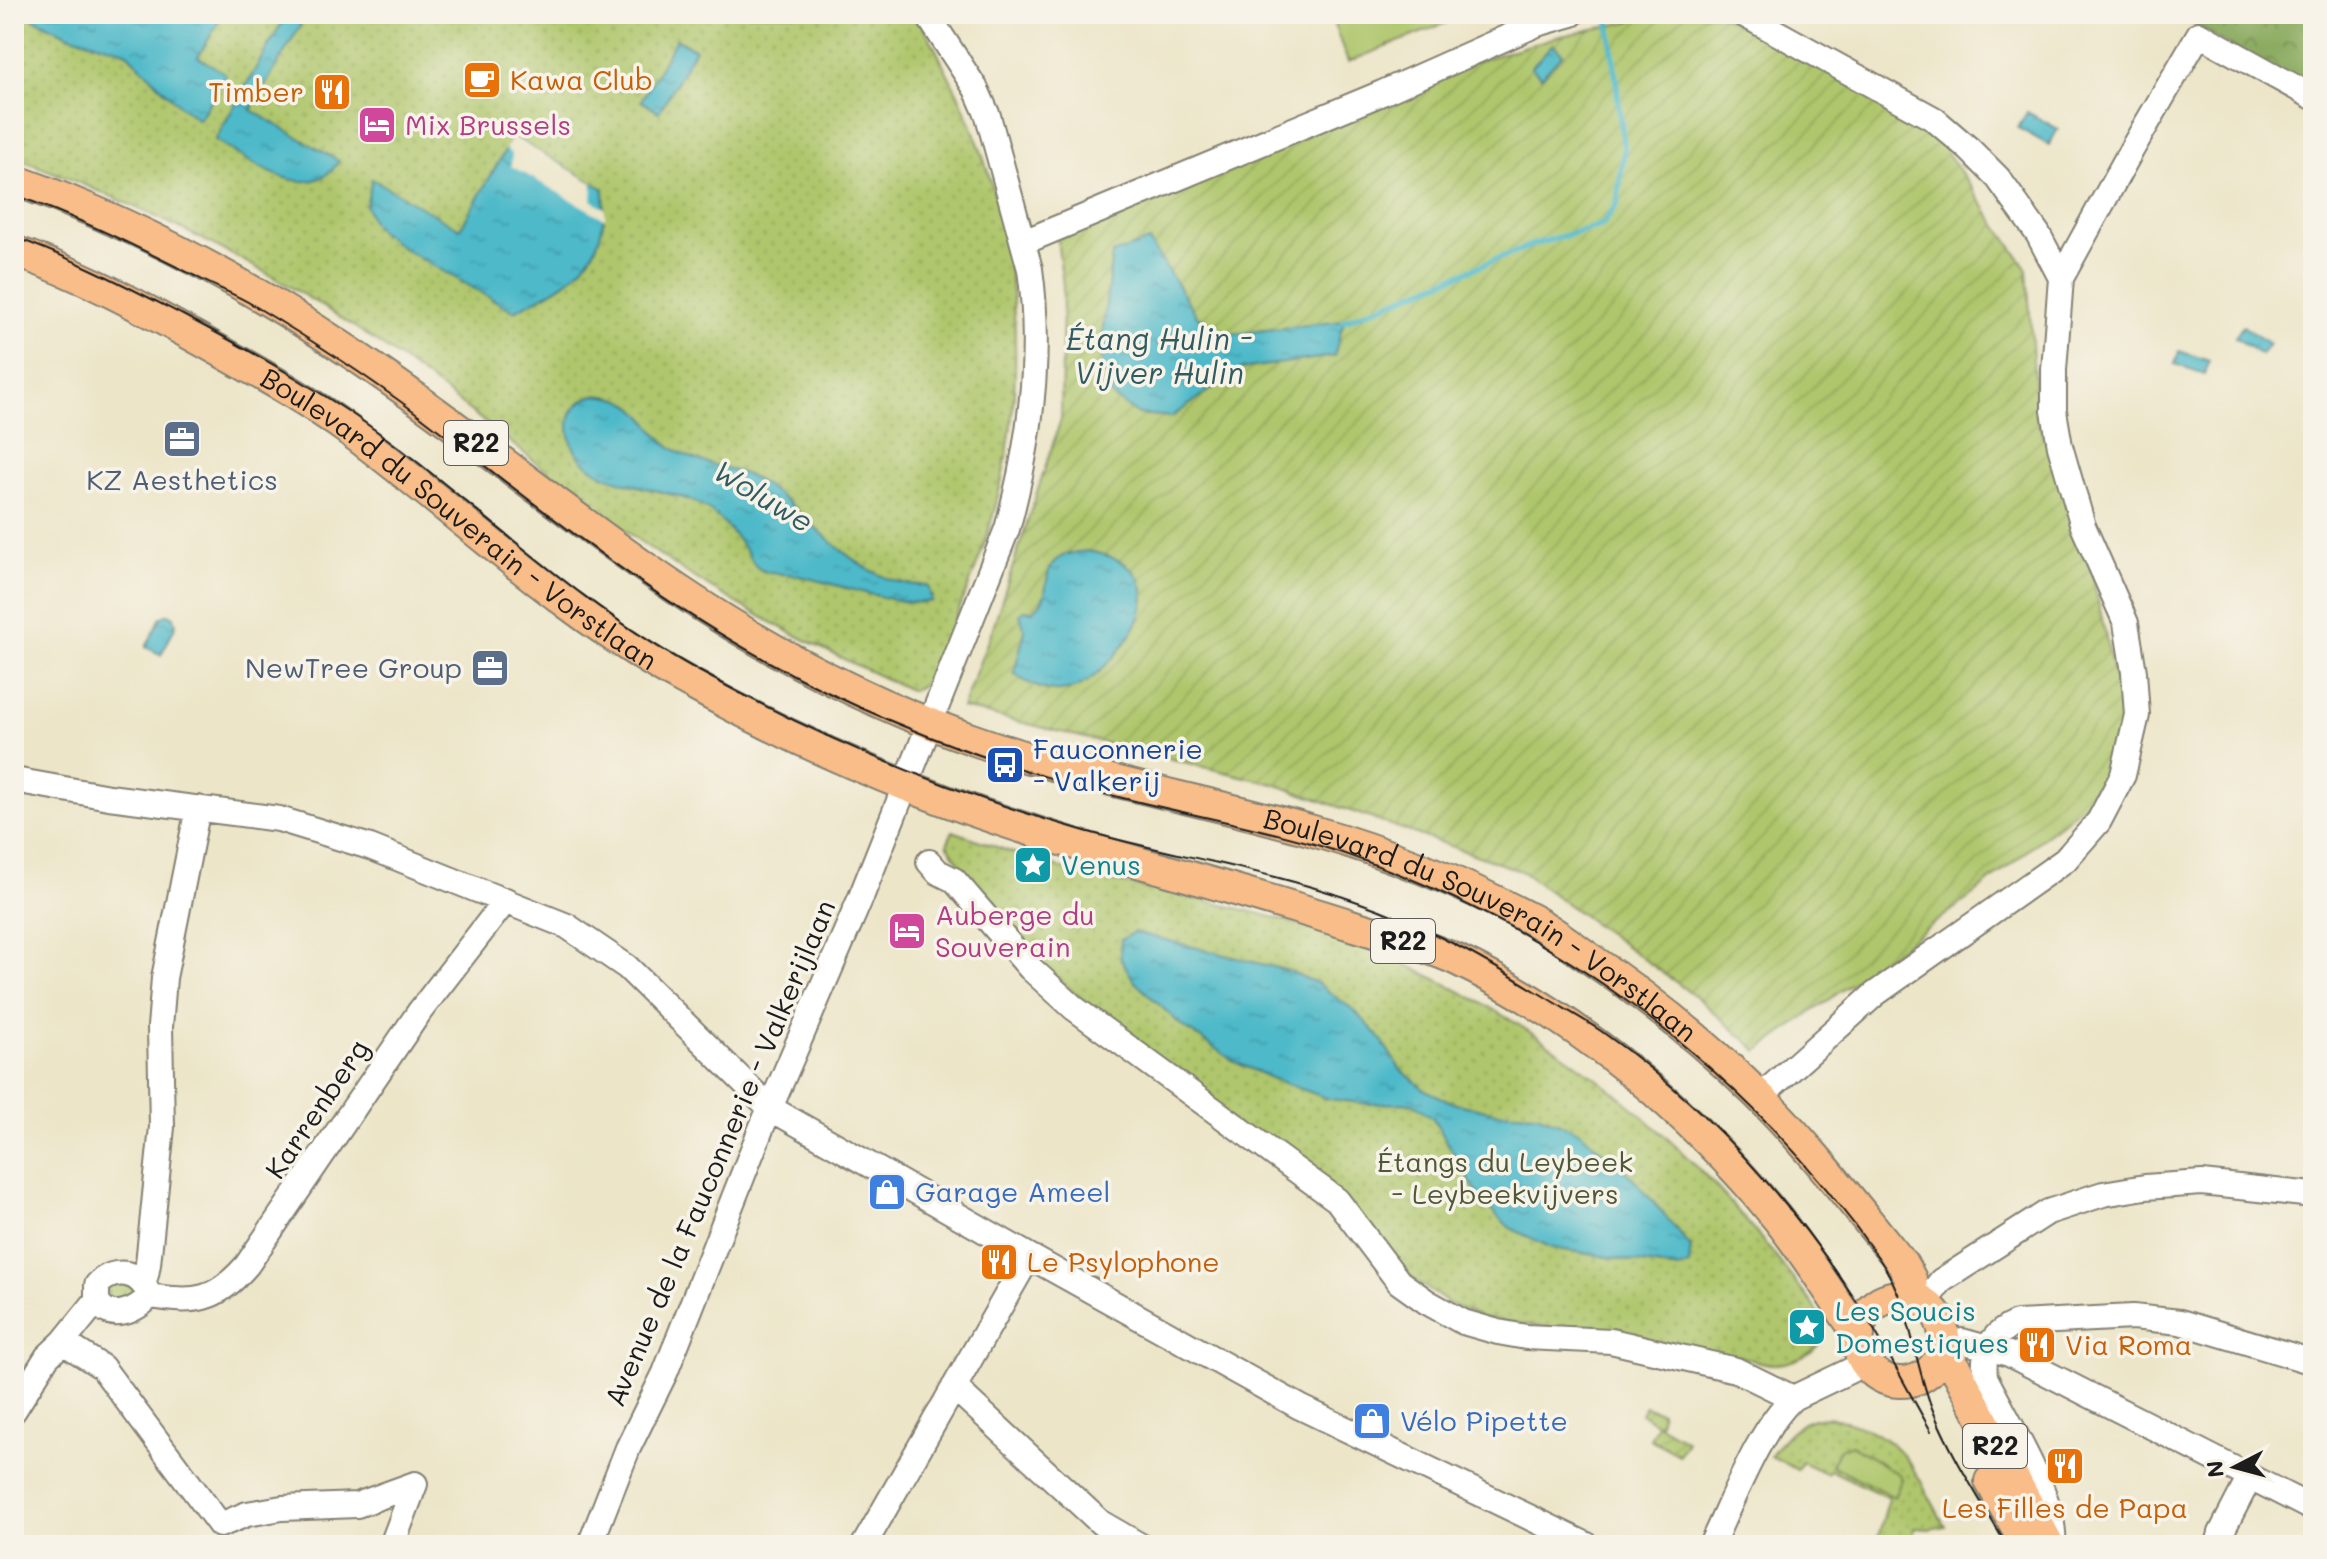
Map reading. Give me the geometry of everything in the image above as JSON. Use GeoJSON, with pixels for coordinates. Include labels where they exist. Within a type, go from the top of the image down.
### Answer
{"type":"FeatureCollection","features":[{"type":"Feature","properties":{"kind":"main road","name":"Boulevard du Souverain - Vorstlaan"},"geometry":{"type":"LineString","coordinates":[[14,180],[134,230],[253,291],[385,376],[650,573],[715,615],[870,699],[984,744],[1101,778],[1314,831],[1456,884],[1533,920],[1613,974],[1691,1034],[1760,1097],[1902,1263],[1918,1300]]}},
{"type":"Feature","properties":{"kind":"main road","name":"Boulevard du Souverain - Vorstlaan"},"geometry":{"type":"LineString","coordinates":[[14,251],[111,291],[263,374],[377,452],[610,635],[679,677],[796,738],[986,817],[1265,897],[1452,957],[1536,1004],[1645,1083],[1708,1142],[1779,1220],[1861,1349]]}},
{"type":"Feature","properties":{"kind":"main road"},"geometry":{"type":"LineString","coordinates":[[1861,1349],[1863,1320],[1877,1304],[1892,1297],[1918,1300]]}},
{"type":"Feature","properties":{"kind":"main road","name":"R22"},"geometry":{"type":"LineString","coordinates":[[1918,1300],[1940,1320],[1938,1358],[2017,1534],[2026,1545]]}},
{"type":"Feature","properties":{"kind":"main road","name":"R22"},"geometry":{"type":"LineString","coordinates":[[1861,1349],[1878,1375],[1898,1382],[1916,1380],[1938,1358]]}},
{"type":"Feature","properties":{"kind":"main road","name":"R22"},"geometry":{"type":"LineString","coordinates":[[1938,1358],[2051,1545]]}},
{"type":"Feature","properties":{"kind":"street"},"geometry":{"type":"LineString","coordinates":[[906,785],[1007,529],[1030,426],[1032,382],[1033,292],[1024,242],[988,116],[976,89],[927,14]]}},
{"type":"Feature","properties":{"kind":"street"},"geometry":{"type":"LineString","coordinates":[[1504,41],[1518,14]]}},
{"type":"Feature","properties":{"kind":"street"},"geometry":{"type":"LineString","coordinates":[[1024,242],[1504,41],[1537,24],[1572,14]]}},
{"type":"Feature","properties":{"kind":"street"},"geometry":{"type":"LineString","coordinates":[[1743,14],[1934,119],[1998,178],[2038,234],[2061,278]]}},
{"type":"Feature","properties":{"kind":"street"},"geometry":{"type":"LineString","coordinates":[[1760,1097],[1875,994],[2065,860],[2099,821],[2123,775],[2137,715],[2134,672],[2126,623],[2083,526],[2060,446],[2054,411],[2054,370],[2061,278],[2199,34],[2313,97]]}},
{"type":"Feature","properties":{"kind":"street"},"geometry":{"type":"LineString","coordinates":[[14,780],[109,797],[279,819],[370,847],[567,926],[627,967],[770,1108],[1300,1407],[1587,1545]]}},
{"type":"Feature","properties":{"kind":"street","name":"Avenue de la Fauconnerie - Valkerijlaan"},"geometry":{"type":"LineString","coordinates":[[590,1545],[628,1448],[665,1373],[770,1108],[906,785]]}},
{"type":"Feature","properties":{"kind":"street"},"geometry":{"type":"LineString","coordinates":[[144,1288],[128,1274],[109,1275],[97,1285],[97,1300],[100,1307],[110,1312],[123,1312],[141,1306],[144,1288],[146,1275],[162,1127],[160,1027],[164,978],[198,808]]}},
{"type":"Feature","properties":{"kind":"street"},"geometry":{"type":"LineString","coordinates":[[929,862],[938,872],[954,880],[1030,968],[1074,1008],[1337,1200],[1399,1282],[1427,1302],[1463,1322],[1498,1332],[1526,1337],[1611,1341],[1736,1370],[1787,1395]]}},
{"type":"Feature","properties":{"kind":"street","name":"Karrenberg"},"geometry":{"type":"LineString","coordinates":[[144,1288],[176,1300],[205,1297],[228,1287],[247,1265],[420,1011],[506,900]]}},
{"type":"Feature","properties":{"kind":"street"},"geometry":{"type":"LineString","coordinates":[[1918,1300],[1941,1281],[2048,1212],[2103,1194],[2202,1183],[2313,1195]]}},
{"type":"Feature","properties":{"kind":"street"},"geometry":{"type":"LineString","coordinates":[[864,1545],[1029,1256]]}},
{"type":"Feature","properties":{"kind":"street"},"geometry":{"type":"LineString","coordinates":[[14,1410],[47,1357],[97,1300]]}},
{"type":"Feature","properties":{"kind":"street"},"geometry":{"type":"LineString","coordinates":[[2051,1545],[2055,1529],[2051,1515],[2035,1475],[1985,1377],[1983,1361],[1987,1347],[2007,1327],[2017,1323],[2133,1317],[2180,1322],[2313,1362]]}},
{"type":"Feature","properties":{"kind":"street"},"geometry":{"type":"LineString","coordinates":[[1938,1358],[1962,1341],[2009,1354],[2313,1509]]}},
{"type":"Feature","properties":{"kind":"street"},"geometry":{"type":"LineString","coordinates":[[63,1342],[102,1367],[220,1525],[247,1514],[282,1508],[357,1505],[415,1484],[392,1545]]}},
{"type":"Feature","properties":{"kind":"street"},"geometry":{"type":"LineString","coordinates":[[1787,1395],[1788,1385],[1861,1349]]}},
{"type":"Feature","properties":{"kind":"street"},"geometry":{"type":"LineString","coordinates":[[954,1387],[1101,1523],[1139,1545]]}},
{"type":"Feature","properties":{"kind":"street"},"geometry":{"type":"LineString","coordinates":[[1711,1545],[1770,1423],[1776,1399],[1787,1395]]}},
{"type":"Feature","properties":{"kind":"street"},"geometry":{"type":"LineString","coordinates":[[2219,1539],[2250,1477]]}},
{"type":"Feature","properties":{"kind":"green space"},"geometry":{"type":"Polygon","coordinates":[[[14,14],[916,14],[970,122],[990,178],[1004,235],[1012,294],[1015,353],[1012,412],[1004,471],[989,529],[928,681],[912,691],[746,608],[651,549],[427,378],[310,299],[186,231],[14,157],[14,14]]]}},
{"type":"Feature","properties":{"kind":"green space"},"geometry":{"type":"Polygon","coordinates":[[[1338,14],[1443,14],[1446,23],[1348,62],[1331,17],[1338,14]]]}},
{"type":"Feature","properties":{"kind":"green space"},"geometry":{"type":"Polygon","coordinates":[[[1664,14],[1719,14],[1849,83],[1940,142],[2027,269],[2037,419],[2083,530],[2127,737],[2110,783],[1973,895],[1758,1051],[1695,996],[1521,871],[1274,784],[962,708],[992,630],[1061,419],[1063,286],[1057,238],[1444,71],[1556,37],[1664,14]]]}},
{"type":"Feature","properties":{"kind":"green space"},"geometry":{"type":"Polygon","coordinates":[[[2176,14],[2313,14],[2313,97],[2196,25],[2176,14]]]}},
{"type":"Feature","properties":{"kind":"green space","name":"Étangs du Leybeek - Leybeekvijvers"},"geometry":{"type":"Polygon","coordinates":[[[953,831],[1067,870],[1245,910],[1359,945],[1414,968],[1518,1024],[1614,1092],[1718,1189],[1822,1317],[1823,1336],[1819,1344],[1804,1356],[1785,1363],[1770,1364],[1737,1356],[1484,1318],[1450,1304],[1416,1281],[1153,1053],[1045,967],[980,895],[947,844],[953,831]]]}},
{"type":"Feature","properties":{"kind":"green space"},"geometry":{"type":"Polygon","coordinates":[[[112,1283],[131,1285],[134,1300],[109,1302],[106,1288],[112,1283]]]}},
{"type":"Feature","properties":{"kind":"green space"},"geometry":{"type":"Polygon","coordinates":[[[1645,1406],[1661,1412],[1659,1425],[1687,1441],[1679,1455],[1650,1439],[1657,1424],[1641,1414],[1645,1406]]]}},
{"type":"Feature","properties":{"kind":"green space"},"geometry":{"type":"Polygon","coordinates":[[[1828,1417],[1874,1432],[1902,1454],[1945,1526],[1915,1528],[1912,1542],[1878,1537],[1889,1498],[1830,1470],[1827,1474],[1802,1462],[1797,1470],[1771,1456],[1801,1424],[1828,1417]]]}},
{"type":"Feature","properties":{"kind":"green space"},"geometry":{"type":"Polygon","coordinates":[[[1851,1445],[1900,1475],[1902,1479],[1894,1497],[1831,1465],[1839,1449],[1851,1445]]]}},
{"type":"Feature","properties":{"kind":"water"},"geometry":{"type":"Polygon","coordinates":[[[24,14],[223,14],[198,57],[226,74],[199,120],[180,106],[125,51],[71,36],[24,14]]]}},
{"type":"Feature","properties":{"kind":"water"},"geometry":{"type":"Polygon","coordinates":[[[293,17],[304,19],[251,110],[339,161],[326,175],[312,181],[278,176],[215,140],[282,23],[293,17]]]}},
{"type":"Feature","properties":{"kind":"water"},"geometry":{"type":"Polygon","coordinates":[[[676,39],[695,49],[659,112],[641,101],[676,39]]]}},
{"type":"Feature","properties":{"kind":"water"},"geometry":{"type":"Polygon","coordinates":[[[1553,44],[1563,54],[1541,77],[1531,67],[1553,44]]]}},
{"type":"Feature","properties":{"kind":"water"},"geometry":{"type":"Polygon","coordinates":[[[2027,112],[2058,129],[2049,145],[2018,128],[2027,112]]]}},
{"type":"Feature","properties":{"kind":"water"},"geometry":{"type":"Polygon","coordinates":[[[513,137],[604,189],[600,235],[583,266],[554,290],[514,311],[402,248],[379,231],[366,206],[372,179],[460,229],[513,137]]]}},
{"type":"Feature","properties":{"kind":"water","name":"Étang Hulin - Vijver Hulin"},"geometry":{"type":"Polygon","coordinates":[[[1149,241],[1197,316],[1231,334],[1344,321],[1334,356],[1240,369],[1172,417],[1137,414],[1112,396],[1100,353],[1112,254],[1149,241]]]}},
{"type":"Feature","properties":{"kind":"water"},"geometry":{"type":"Polygon","coordinates":[[[2243,326],[2269,344],[2261,355],[2235,337],[2243,326]]]}},
{"type":"Feature","properties":{"kind":"water"},"geometry":{"type":"Polygon","coordinates":[[[2179,351],[2209,361],[2205,374],[2175,364],[2179,351]]]}},
{"type":"Feature","properties":{"kind":"water","name":"Woluwe"},"geometry":{"type":"Polygon","coordinates":[[[594,395],[612,397],[635,408],[656,433],[677,451],[758,481],[857,562],[879,575],[903,583],[928,585],[932,601],[902,601],[762,570],[754,564],[725,524],[701,505],[600,473],[584,462],[573,446],[569,425],[571,414],[577,406],[594,395]]]}},
{"type":"Feature","properties":{"kind":"water"},"geometry":{"type":"Polygon","coordinates":[[[1088,551],[1109,556],[1136,574],[1144,599],[1141,614],[1122,647],[1087,682],[1065,691],[1040,688],[1014,673],[1025,630],[1020,615],[1023,610],[1032,611],[1040,604],[1051,567],[1057,559],[1088,551]]]}},
{"type":"Feature","properties":{"kind":"water"},"geometry":{"type":"Polygon","coordinates":[[[169,614],[174,617],[176,625],[161,655],[146,647],[161,617],[169,614]]]}},
{"type":"Feature","properties":{"kind":"water"},"geometry":{"type":"Polygon","coordinates":[[[1134,932],[1289,971],[1317,983],[1355,1011],[1378,1035],[1400,1069],[1425,1090],[1456,1104],[1497,1112],[1537,1114],[1579,1131],[1634,1179],[1691,1247],[1689,1265],[1679,1269],[1552,1248],[1510,1228],[1482,1202],[1433,1118],[1413,1103],[1369,1104],[1329,1099],[1235,1062],[1181,1025],[1135,982],[1120,958],[1121,940],[1134,932]]]}},
{"type":"Feature","properties":{"kind":"pier"},"geometry":{"type":"Polygon","coordinates":[[[513,137],[593,183],[592,200],[605,208],[605,219],[511,166],[512,154],[505,149],[513,137]]]}},
{"type":"Feature","properties":{"kind":"waterway"},"geometry":{"type":"LineString","coordinates":[[1344,321],[1532,245],[1602,225],[1617,204],[1624,148],[1609,22]]}},
{"type":"Feature","properties":{"kind":"tram line"},"geometry":{"type":"LineString","coordinates":[[14,195],[107,233],[239,297],[274,318],[400,401],[633,577],[723,635],[809,683],[892,722],[1019,769],[1107,794],[1314,844],[1398,874],[1480,911],[1558,955],[1632,1005],[1702,1061],[1766,1122],[1826,1189],[1880,1260],[1900,1298],[1927,1394],[1942,1430],[2006,1545]]}},
{"type":"Feature","properties":{"kind":"tram line"},"geometry":{"type":"LineString","coordinates":[[14,237],[79,264],[183,315],[322,394],[401,449],[620,622],[745,696],[888,762],[985,800],[1119,840],[1288,880],[1380,910],[1474,955],[1601,1031],[1640,1060],[1712,1124],[1777,1194],[1862,1310],[1931,1431]]}},
{"type":"Feature","properties":{"kind":"place","name":"Kawa Club"},"geometry":{"type":"Point","coordinates":[482,80]}},
{"type":"Feature","properties":{"kind":"place","name":"Timber"},"geometry":{"type":"Point","coordinates":[332,92]}},
{"type":"Feature","properties":{"kind":"place","name":"Mix Brussels"},"geometry":{"type":"Point","coordinates":[377,125]}},
{"type":"Feature","properties":{"kind":"place","name":"KZ Aesthetics"},"geometry":{"type":"Point","coordinates":[182,439]}},
{"type":"Feature","properties":{"kind":"place","name":"NewTree Group"},"geometry":{"type":"Point","coordinates":[490,668]}},
{"type":"Feature","properties":{"kind":"place","name":"Fauconnerie - Valkerij"},"geometry":{"type":"Point","coordinates":[1005,765]}},
{"type":"Feature","properties":{"kind":"place","name":"Venus"},"geometry":{"type":"Point","coordinates":[1033,865]}},
{"type":"Feature","properties":{"kind":"place","name":"Auberge du Souverain"},"geometry":{"type":"Point","coordinates":[907,931]}},
{"type":"Feature","properties":{"kind":"place","name":"Garage Ameel"},"geometry":{"type":"Point","coordinates":[887,1192]}},
{"type":"Feature","properties":{"kind":"place","name":"Le Psylophone"},"geometry":{"type":"Point","coordinates":[999,1262]}},
{"type":"Feature","properties":{"kind":"place","name":"Les Soucis Domestiques"},"geometry":{"type":"Point","coordinates":[1807,1327]}},
{"type":"Feature","properties":{"kind":"place","name":"Via Roma"},"geometry":{"type":"Point","coordinates":[2037,1345]}},
{"type":"Feature","properties":{"kind":"place","name":"Vélo Pipette"},"geometry":{"type":"Point","coordinates":[1372,1421]}},
{"type":"Feature","properties":{"kind":"place","name":"Les Filles de Papa"},"geometry":{"type":"Point","coordinates":[2065,1466]}}]}
